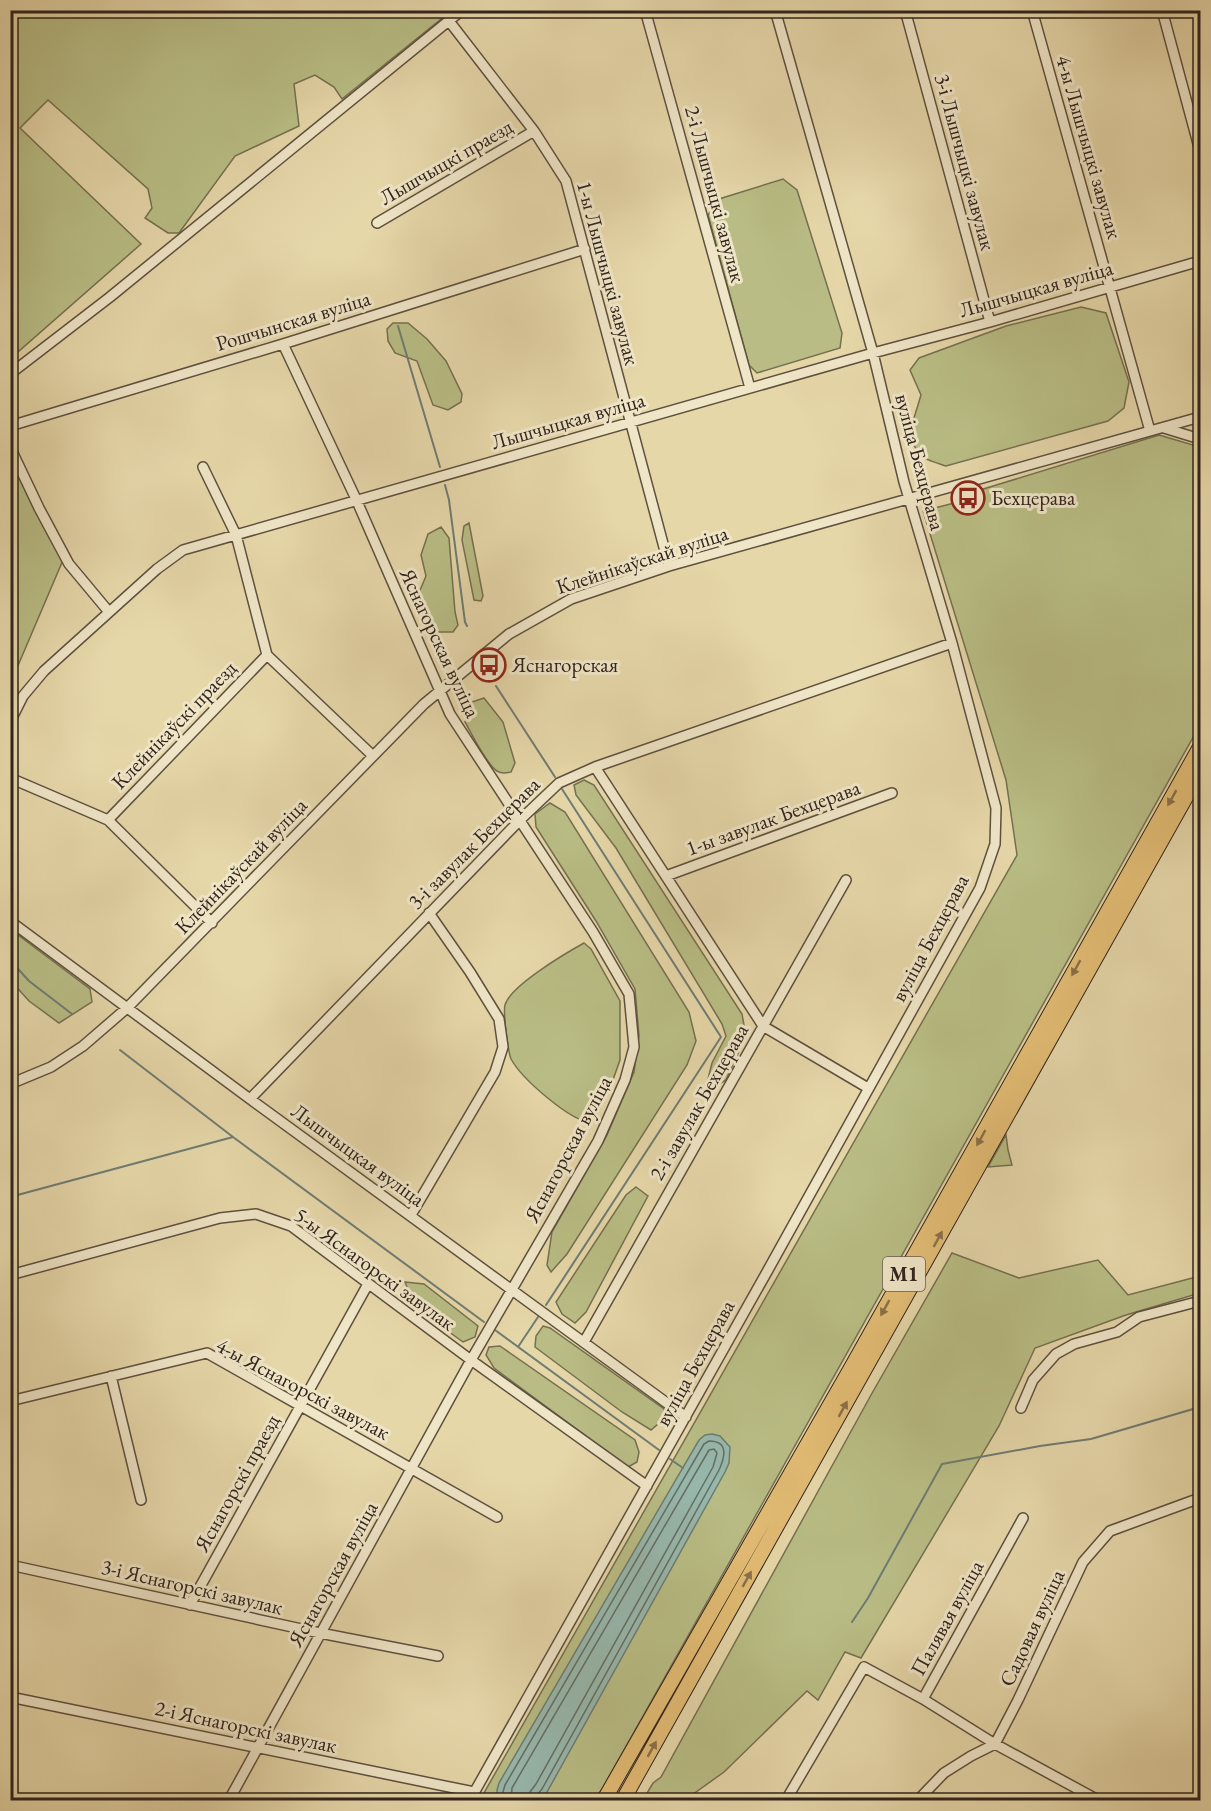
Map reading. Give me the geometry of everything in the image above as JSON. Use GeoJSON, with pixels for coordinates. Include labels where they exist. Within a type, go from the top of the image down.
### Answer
{"type":"FeatureCollection","features":[{"type":"Feature","properties":{"kind":"highway","name":"М1"},"geometry":{"type":"LineString","coordinates":[[604,1800],[839,1389],[1200,747]]}},
{"type":"Feature","properties":{"kind":"highway","name":"М1"},"geometry":{"type":"LineString","coordinates":[[623,1800],[1200,772]]}},
{"type":"Feature","properties":{"kind":"street"},"geometry":{"type":"LineString","coordinates":[[10,374],[110,297],[462,10]]}},
{"type":"Feature","properties":{"kind":"street","name":"2-і Лышчыцкі завулак"},"geometry":{"type":"LineString","coordinates":[[645,10],[750,388]]}},
{"type":"Feature","properties":{"kind":"street","name":"вуліца Бехцерава"},"geometry":{"type":"LineString","coordinates":[[472,1796],[980,888],[995,844],[996,808],[952,644],[909,499],[873,353],[775,10]]}},
{"type":"Feature","properties":{"kind":"street","name":"3-і Лышчыцкі завулак"},"geometry":{"type":"LineString","coordinates":[[904,10],[990,322]]}},
{"type":"Feature","properties":{"kind":"street","name":"4-ы Лышчыцкі завулак"},"geometry":{"type":"LineString","coordinates":[[1032,10],[1150,431]]}},
{"type":"Feature","properties":{"kind":"street"},"geometry":{"type":"LineString","coordinates":[[1162,10],[1200,151]]}},
{"type":"Feature","properties":{"kind":"street","name":"1-ы Лышчыцкі завулак"},"geometry":{"type":"LineString","coordinates":[[449,21],[534,131],[566,181],[669,566]]}},
{"type":"Feature","properties":{"kind":"street","name":"Лышчыцкі праезд"},"geometry":{"type":"LineString","coordinates":[[376,223],[534,131]]}},
{"type":"Feature","properties":{"kind":"street","name":"Рошчынская вуліца"},"geometry":{"type":"LineString","coordinates":[[10,426],[283,344],[585,249]]}},
{"type":"Feature","properties":{"kind":"street","name":"Лышчыцкая вуліца"},"geometry":{"type":"LineString","coordinates":[[10,722],[23,696],[44,670],[157,569],[183,550],[1200,261]]}},
{"type":"Feature","properties":{"kind":"street","name":"Яснагорская вуліца"},"geometry":{"type":"LineString","coordinates":[[229,1800],[471,1360],[598,1141],[626,1080],[634,1047],[629,994],[593,932],[450,714],[356,499],[283,344]]}},
{"type":"Feature","properties":{"kind":"street","name":"Клейнікаўскай вуліца"},"geometry":{"type":"LineString","coordinates":[[10,1084],[51,1067],[83,1046],[127,1008],[212,923],[372,755],[439,691],[509,634],[571,598],[669,566],[1200,417]]}},
{"type":"Feature","properties":{"kind":"street"},"geometry":{"type":"LineString","coordinates":[[1164,428],[1200,439]]}},
{"type":"Feature","properties":{"kind":"street"},"geometry":{"type":"LineString","coordinates":[[10,447],[69,564],[109,612]]}},
{"type":"Feature","properties":{"kind":"street"},"geometry":{"type":"LineString","coordinates":[[202,467],[236,535],[267,656],[372,755]]}},
{"type":"Feature","properties":{"kind":"street","name":"3-і завулак Бехцерава"},"geometry":{"type":"LineString","coordinates":[[250,1099],[429,913],[559,783],[595,767],[952,644]]}},
{"type":"Feature","properties":{"kind":"street","name":"Клейнікаўскі праезд"},"geometry":{"type":"LineString","coordinates":[[108,820],[267,656]]}},
{"type":"Feature","properties":{"kind":"street","name":"1-ы завулак Бехцерава"},"geometry":{"type":"LineString","coordinates":[[595,767],[763,1026],[868,1088]]}},
{"type":"Feature","properties":{"kind":"street"},"geometry":{"type":"LineString","coordinates":[[10,778],[108,820],[212,923]]}},
{"type":"Feature","properties":{"kind":"street","name":"1-ы завулак Бехцерава"},"geometry":{"type":"LineString","coordinates":[[666,876],[892,793]]}},
{"type":"Feature","properties":{"kind":"street","name":"2-і завулак Бехцерава"},"geometry":{"type":"LineString","coordinates":[[584,1342],[846,880]]}},
{"type":"Feature","properties":{"kind":"street"},"geometry":{"type":"LineString","coordinates":[[411,1215],[495,1072],[503,1047],[499,1019],[429,913]]}},
{"type":"Feature","properties":{"kind":"street","name":"Лышчыцкая вуліца"},"geometry":{"type":"LineString","coordinates":[[10,921],[686,1417]]}},
{"type":"Feature","properties":{"kind":"street","name":"5-ы Яснагорскі завулак"},"geometry":{"type":"LineString","coordinates":[[10,1275],[220,1218],[256,1214],[291,1226],[471,1360],[647,1486]]}},
{"type":"Feature","properties":{"kind":"street","name":"Яснагорскі праезд"},"geometry":{"type":"LineString","coordinates":[[190,1605],[368,1284]]}},
{"type":"Feature","properties":{"kind":"street"},"geometry":{"type":"LineString","coordinates":[[1021,1408],[1033,1380],[1056,1354],[1074,1344],[1117,1332],[1139,1317],[1200,1301]]}},
{"type":"Feature","properties":{"kind":"street","name":"4-ы Яснагорскі завулак"},"geometry":{"type":"LineString","coordinates":[[10,1401],[207,1353],[497,1516]]}},
{"type":"Feature","properties":{"kind":"street"},"geometry":{"type":"LineString","coordinates":[[111,1376],[141,1500]]}},
{"type":"Feature","properties":{"kind":"street","name":"Садовая вуліца"},"geometry":{"type":"LineString","coordinates":[[995,1744],[1083,1562],[1110,1531],[1200,1498]]}},
{"type":"Feature","properties":{"kind":"street","name":"Палявая вуліца"},"geometry":{"type":"LineString","coordinates":[[786,1800],[864,1667],[923,1699],[1023,1518]]}},
{"type":"Feature","properties":{"kind":"street","name":"3-і Яснагорскі завулак"},"geometry":{"type":"LineString","coordinates":[[10,1565],[320,1633],[438,1656]]}},
{"type":"Feature","properties":{"kind":"street","name":"2-і Яснагорскі завулак"},"geometry":{"type":"LineString","coordinates":[[10,1697],[257,1748],[472,1796]]}},
{"type":"Feature","properties":{"kind":"street"},"geometry":{"type":"LineString","coordinates":[[923,1699],[995,1744],[1098,1800]]}},
{"type":"Feature","properties":{"kind":"street"},"geometry":{"type":"LineString","coordinates":[[918,1800],[944,1773],[995,1744]]}},
{"type":"Feature","properties":{"kind":"green space"},"geometry":{"type":"Polygon","coordinates":[[[11,10],[451,11],[342,99],[334,87],[315,75],[294,84],[299,126],[235,156],[179,233],[168,233],[145,218],[152,208],[148,189],[48,100],[20,128],[141,244],[11,358],[11,10]]]}},
{"type":"Feature","properties":{"kind":"green space"},"geometry":{"type":"Polygon","coordinates":[[[783,179],[797,190],[842,333],[840,348],[757,373],[749,365],[708,215],[719,199],[783,179]]]}},
{"type":"Feature","properties":{"kind":"green space"},"geometry":{"type":"Polygon","coordinates":[[[1081,307],[1106,313],[1129,382],[1124,408],[1108,421],[946,466],[920,455],[914,446],[909,430],[921,395],[910,370],[919,358],[1006,326],[1081,307]]]}},
{"type":"Feature","properties":{"kind":"green space"},"geometry":{"type":"Polygon","coordinates":[[[393,323],[408,323],[427,339],[446,361],[462,394],[461,402],[448,410],[433,405],[417,361],[395,353],[388,341],[387,329],[393,323]]]}},
{"type":"Feature","properties":{"kind":"green space"},"geometry":{"type":"Polygon","coordinates":[[[1159,435],[1200,447],[1200,725],[602,1789],[594,1800],[480,1800],[1017,855],[1006,780],[923,511],[970,499],[977,491],[1159,435]]]}},
{"type":"Feature","properties":{"kind":"green space"},"geometry":{"type":"Polygon","coordinates":[[[11,451],[63,560],[11,682],[11,451]]]}},
{"type":"Feature","properties":{"kind":"green space"},"geometry":{"type":"Polygon","coordinates":[[[469,523],[483,596],[481,601],[474,600],[462,540],[464,526],[469,523]]]}},
{"type":"Feature","properties":{"kind":"green space"},"geometry":{"type":"Polygon","coordinates":[[[441,527],[449,538],[458,625],[453,632],[437,632],[417,613],[415,602],[426,576],[421,555],[428,534],[441,527]]]}},
{"type":"Feature","properties":{"kind":"green space"},"geometry":{"type":"Polygon","coordinates":[[[484,698],[503,722],[515,763],[511,772],[501,773],[493,767],[484,756],[465,722],[472,702],[484,698]]]}},
{"type":"Feature","properties":{"kind":"green space"},"geometry":{"type":"Polygon","coordinates":[[[584,780],[594,785],[742,1014],[746,1036],[726,1080],[716,1086],[708,1079],[712,1063],[726,1036],[722,1024],[616,848],[576,795],[574,785],[584,780]]]}},
{"type":"Feature","properties":{"kind":"green space"},"geometry":{"type":"Polygon","coordinates":[[[550,803],[565,812],[689,1012],[696,1041],[687,1065],[567,1254],[551,1272],[547,1265],[552,1232],[607,1135],[634,1072],[639,1036],[635,989],[596,921],[536,827],[535,814],[550,803]]]}},
{"type":"Feature","properties":{"kind":"green space"},"geometry":{"type":"Polygon","coordinates":[[[10,929],[90,989],[92,1002],[59,1023],[29,1001],[11,981],[10,929]]]}},
{"type":"Feature","properties":{"kind":"green space"},"geometry":{"type":"Polygon","coordinates":[[[584,943],[591,949],[620,1001],[620,1060],[609,1091],[592,1123],[560,1107],[525,1077],[511,1059],[505,1015],[505,1005],[517,989],[540,971],[584,943]]]}},
{"type":"Feature","properties":{"kind":"green space"},"geometry":{"type":"Polygon","coordinates":[[[1006,1135],[1012,1165],[988,1167],[1006,1135]]]}},
{"type":"Feature","properties":{"kind":"green space"},"geometry":{"type":"Polygon","coordinates":[[[636,1187],[648,1196],[586,1312],[575,1323],[562,1314],[556,1302],[626,1195],[636,1187]]]}},
{"type":"Feature","properties":{"kind":"green space"},"geometry":{"type":"Polygon","coordinates":[[[952,1253],[1019,1278],[1098,1260],[1128,1295],[1200,1276],[1200,1293],[1126,1315],[1035,1348],[999,1426],[861,1658],[845,1652],[818,1700],[807,1691],[724,1772],[689,1797],[665,1794],[660,1800],[643,1800],[653,1783],[661,1777],[871,1395],[952,1253]]]}},
{"type":"Feature","properties":{"kind":"green space"},"geometry":{"type":"Polygon","coordinates":[[[405,1282],[424,1284],[478,1326],[475,1337],[463,1342],[415,1307],[405,1282]]]}},
{"type":"Feature","properties":{"kind":"green space"},"geometry":{"type":"Polygon","coordinates":[[[543,1326],[550,1328],[664,1409],[665,1418],[651,1430],[622,1412],[535,1347],[536,1336],[543,1326]]]}},
{"type":"Feature","properties":{"kind":"green space"},"geometry":{"type":"Polygon","coordinates":[[[500,1346],[635,1440],[639,1452],[637,1462],[628,1467],[494,1368],[486,1355],[489,1347],[500,1346]]]}},
{"type":"Feature","properties":{"kind":"water"},"geometry":{"type":"Polygon","coordinates":[[[705,1435],[720,1436],[730,1447],[729,1463],[725,1472],[547,1792],[540,1800],[498,1800],[499,1783],[699,1440],[705,1435]]]}},
{"type":"Feature","properties":{"kind":"waterway"},"geometry":{"type":"LineString","coordinates":[[398,326],[440,467]]}},
{"type":"Feature","properties":{"kind":"waterway"},"geometry":{"type":"LineString","coordinates":[[445,485],[467,626]]}},
{"type":"Feature","properties":{"kind":"waterway"},"geometry":{"type":"LineString","coordinates":[[496,686],[555,777]]}},
{"type":"Feature","properties":{"kind":"waterway"},"geometry":{"type":"LineString","coordinates":[[546,1305],[721,1037],[562,789]]}},
{"type":"Feature","properties":{"kind":"waterway"},"geometry":{"type":"LineString","coordinates":[[10,960],[29,981],[72,1014]]}},
{"type":"Feature","properties":{"kind":"waterway"},"geometry":{"type":"LineString","coordinates":[[120,1050],[233,1137]]}},
{"type":"Feature","properties":{"kind":"waterway"},"geometry":{"type":"LineString","coordinates":[[10,1197],[233,1137],[484,1322]]}},
{"type":"Feature","properties":{"kind":"waterway"},"geometry":{"type":"LineString","coordinates":[[518,1347],[538,1317]]}},
{"type":"Feature","properties":{"kind":"waterway"},"geometry":{"type":"LineString","coordinates":[[495,1330],[659,1450]]}},
{"type":"Feature","properties":{"kind":"waterway"},"geometry":{"type":"LineString","coordinates":[[852,1622],[868,1598],[942,1464],[1091,1439],[1200,1407]]}},
{"type":"Feature","properties":{"kind":"waterway"},"geometry":{"type":"LineString","coordinates":[[670,1459],[683,1468]]}},
{"type":"Feature","properties":{"kind":"place","name":"Бехцерава"},"geometry":{"type":"Point","coordinates":[968,498]}},
{"type":"Feature","properties":{"kind":"place","name":"Яснагорская"},"geometry":{"type":"Point","coordinates":[489,665]}}]}
